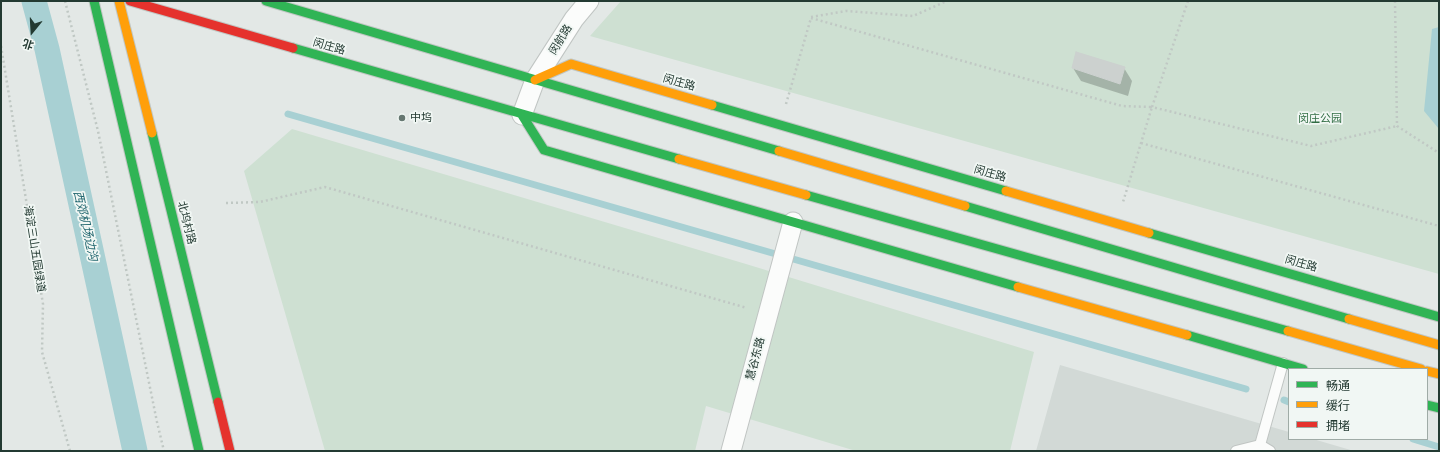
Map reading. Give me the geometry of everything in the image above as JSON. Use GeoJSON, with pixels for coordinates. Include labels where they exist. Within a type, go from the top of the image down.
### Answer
{"type":"FeatureCollection","features":[{"type":"Feature","properties":{"kind":"main road"},"geometry":{"type":"LineString","coordinates":[[94,1],[199,451]]}},
{"type":"Feature","properties":{"kind":"main road","name":"北坞村路"},"geometry":{"type":"LineString","coordinates":[[119,1],[230,451]]}},
{"type":"Feature","properties":{"kind":"main road","name":"闵庄路"},"geometry":{"type":"LineString","coordinates":[[130,1],[522,115],[1417,368]]}},
{"type":"Feature","properties":{"kind":"main road"},"geometry":{"type":"LineString","coordinates":[[266,1],[1439,345]]}},
{"type":"Feature","properties":{"kind":"main road","name":"闵庄路"},"geometry":{"type":"LineString","coordinates":[[535,80],[571,64],[1439,317]]}},
{"type":"Feature","properties":{"kind":"main road"},"geometry":{"type":"LineString","coordinates":[[522,115],[544,150],[1300,368]]}},
{"type":"Feature","properties":{"kind":"main road"},"geometry":{"type":"LineString","coordinates":[[1428,371],[1439,374]]}},
{"type":"Feature","properties":{"kind":"main road"},"geometry":{"type":"LineString","coordinates":[[1428,405],[1439,408]]}},
{"type":"Feature","properties":{"kind":"street","name":"闵航路"},"geometry":{"type":"LineString","coordinates":[[522,115],[535,80],[574,19],[589,1]]}},
{"type":"Feature","properties":{"kind":"street","name":"慧谷东路"},"geometry":{"type":"LineString","coordinates":[[731,451],[793,222]]}},
{"type":"Feature","properties":{"kind":"lane"},"geometry":{"type":"LineString","coordinates":[[1260,445],[1283,363]]}},
{"type":"Feature","properties":{"kind":"lane"},"geometry":{"type":"LineString","coordinates":[[1236,451],[1260,445],[1270,451]]}},
{"type":"Feature","properties":{"kind":"path"},"geometry":{"type":"LineString","coordinates":[[65,1],[98,131],[155,414],[164,451]]}},
{"type":"Feature","properties":{"kind":"path"},"geometry":{"type":"LineString","coordinates":[[810,18],[846,11],[913,16],[947,1]]}},
{"type":"Feature","properties":{"kind":"path"},"geometry":{"type":"LineString","coordinates":[[1116,223],[1152,107],[1188,1]]}},
{"type":"Feature","properties":{"kind":"path"},"geometry":{"type":"LineString","coordinates":[[1395,1],[1396,126]]}},
{"type":"Feature","properties":{"kind":"path"},"geometry":{"type":"LineString","coordinates":[[810,18],[1122,106],[1152,107],[1311,146],[1396,126],[1439,153]]}},
{"type":"Feature","properties":{"kind":"path"},"geometry":{"type":"LineString","coordinates":[[780,125],[810,18]]}},
{"type":"Feature","properties":{"kind":"path","name":"海淀三山五园绿道"},"geometry":{"type":"LineString","coordinates":[[1,46],[43,304],[42,352],[70,451]]}},
{"type":"Feature","properties":{"kind":"path"},"geometry":{"type":"LineString","coordinates":[[1141,142],[1439,226]]}},
{"type":"Feature","properties":{"kind":"path"},"geometry":{"type":"LineString","coordinates":[[226,203],[260,202],[325,187],[768,314]]}},
{"type":"Feature","properties":{"kind":"shaded area"},"geometry":{"type":"Polygon","coordinates":[[[1060,365],[1288,432],[1288,440],[1316,440],[1354,451],[1036,451],[1060,365]]]}},
{"type":"Feature","properties":{"kind":"green space","name":"闵庄公园"},"geometry":{"type":"Polygon","coordinates":[[[621,1],[1439,1],[1439,274],[590,36],[621,1]]]}},
{"type":"Feature","properties":{"kind":"green space"},"geometry":{"type":"Polygon","coordinates":[[[292,129],[746,264],[1034,352],[1010,451],[856,451],[706,406],[695,451],[325,451],[244,171],[292,129]]]}},
{"type":"Feature","properties":{"kind":"water"},"geometry":{"type":"Polygon","coordinates":[[[1439,27],[1439,129],[1424,111],[1432,29],[1439,27]]]}},
{"type":"Feature","properties":{"kind":"building"},"geometry":{"type":"Polygon","coordinates":[[[1076,52],[1125,67],[1120,84],[1072,68],[1076,52]]]}},
{"type":"Feature","properties":{"kind":"waterway","name":"西郊机场边沟"},"geometry":{"type":"LineString","coordinates":[[34,1],[47,49],[135,451]]}},
{"type":"Feature","properties":{"kind":"waterway"},"geometry":{"type":"LineString","coordinates":[[288,114],[1246,389]]}},
{"type":"Feature","properties":{"kind":"waterway"},"geometry":{"type":"LineString","coordinates":[[1284,400],[1288,402]]}},
{"type":"Feature","properties":{"kind":"waterway"},"geometry":{"type":"LineString","coordinates":[[1416,440],[1439,447]]}},
{"type":"Feature","properties":{"kind":"traffic: fast"},"geometry":{"type":"LineString","coordinates":[[94,1],[199,451]]}},
{"type":"Feature","properties":{"kind":"traffic: fast"},"geometry":{"type":"LineString","coordinates":[[266,1],[779,151]]}},
{"type":"Feature","properties":{"kind":"traffic: fast"},"geometry":{"type":"LineString","coordinates":[[293,48],[679,159]]}},
{"type":"Feature","properties":{"kind":"traffic: fast"},"geometry":{"type":"LineString","coordinates":[[712,105],[1006,191]]}},
{"type":"Feature","properties":{"kind":"traffic: fast"},"geometry":{"type":"LineString","coordinates":[[522,115],[544,150],[1018,287]]}},
{"type":"Feature","properties":{"kind":"traffic: fast"},"geometry":{"type":"LineString","coordinates":[[152,133],[218,402]]}},
{"type":"Feature","properties":{"kind":"traffic: fast"},"geometry":{"type":"LineString","coordinates":[[806,195],[1288,331]]}},
{"type":"Feature","properties":{"kind":"traffic: fast"},"geometry":{"type":"LineString","coordinates":[[965,206],[1349,319]]}},
{"type":"Feature","properties":{"kind":"traffic: fast"},"geometry":{"type":"LineString","coordinates":[[1149,233],[1439,317]]}},
{"type":"Feature","properties":{"kind":"traffic: fast"},"geometry":{"type":"LineString","coordinates":[[1187,335],[1300,368]]}},
{"type":"Feature","properties":{"kind":"traffic: fast"},"geometry":{"type":"LineString","coordinates":[[1428,405],[1439,408]]}},
{"type":"Feature","properties":{"kind":"traffic: slow"},"geometry":{"type":"LineString","coordinates":[[119,1],[152,133]]}},
{"type":"Feature","properties":{"kind":"traffic: slow"},"geometry":{"type":"LineString","coordinates":[[535,80],[571,64],[712,105]]}},
{"type":"Feature","properties":{"kind":"traffic: slow"},"geometry":{"type":"LineString","coordinates":[[779,151],[965,206]]}},
{"type":"Feature","properties":{"kind":"traffic: slow"},"geometry":{"type":"LineString","coordinates":[[679,159],[806,195]]}},
{"type":"Feature","properties":{"kind":"traffic: slow"},"geometry":{"type":"LineString","coordinates":[[1006,191],[1149,233]]}},
{"type":"Feature","properties":{"kind":"traffic: slow"},"geometry":{"type":"LineString","coordinates":[[1018,287],[1187,335]]}},
{"type":"Feature","properties":{"kind":"traffic: slow"},"geometry":{"type":"LineString","coordinates":[[1349,319],[1439,345]]}},
{"type":"Feature","properties":{"kind":"traffic: slow"},"geometry":{"type":"LineString","coordinates":[[1288,331],[1418,368]]}},
{"type":"Feature","properties":{"kind":"traffic: slow"},"geometry":{"type":"LineString","coordinates":[[1428,371],[1439,374]]}},
{"type":"Feature","properties":{"kind":"traffic: jam"},"geometry":{"type":"LineString","coordinates":[[130,1],[293,48]]}},
{"type":"Feature","properties":{"kind":"traffic: jam"},"geometry":{"type":"LineString","coordinates":[[218,402],[230,451]]}},
{"type":"Feature","properties":{"kind":"place","name":"中坞"},"geometry":{"type":"Point","coordinates":[402,118]}}]}
